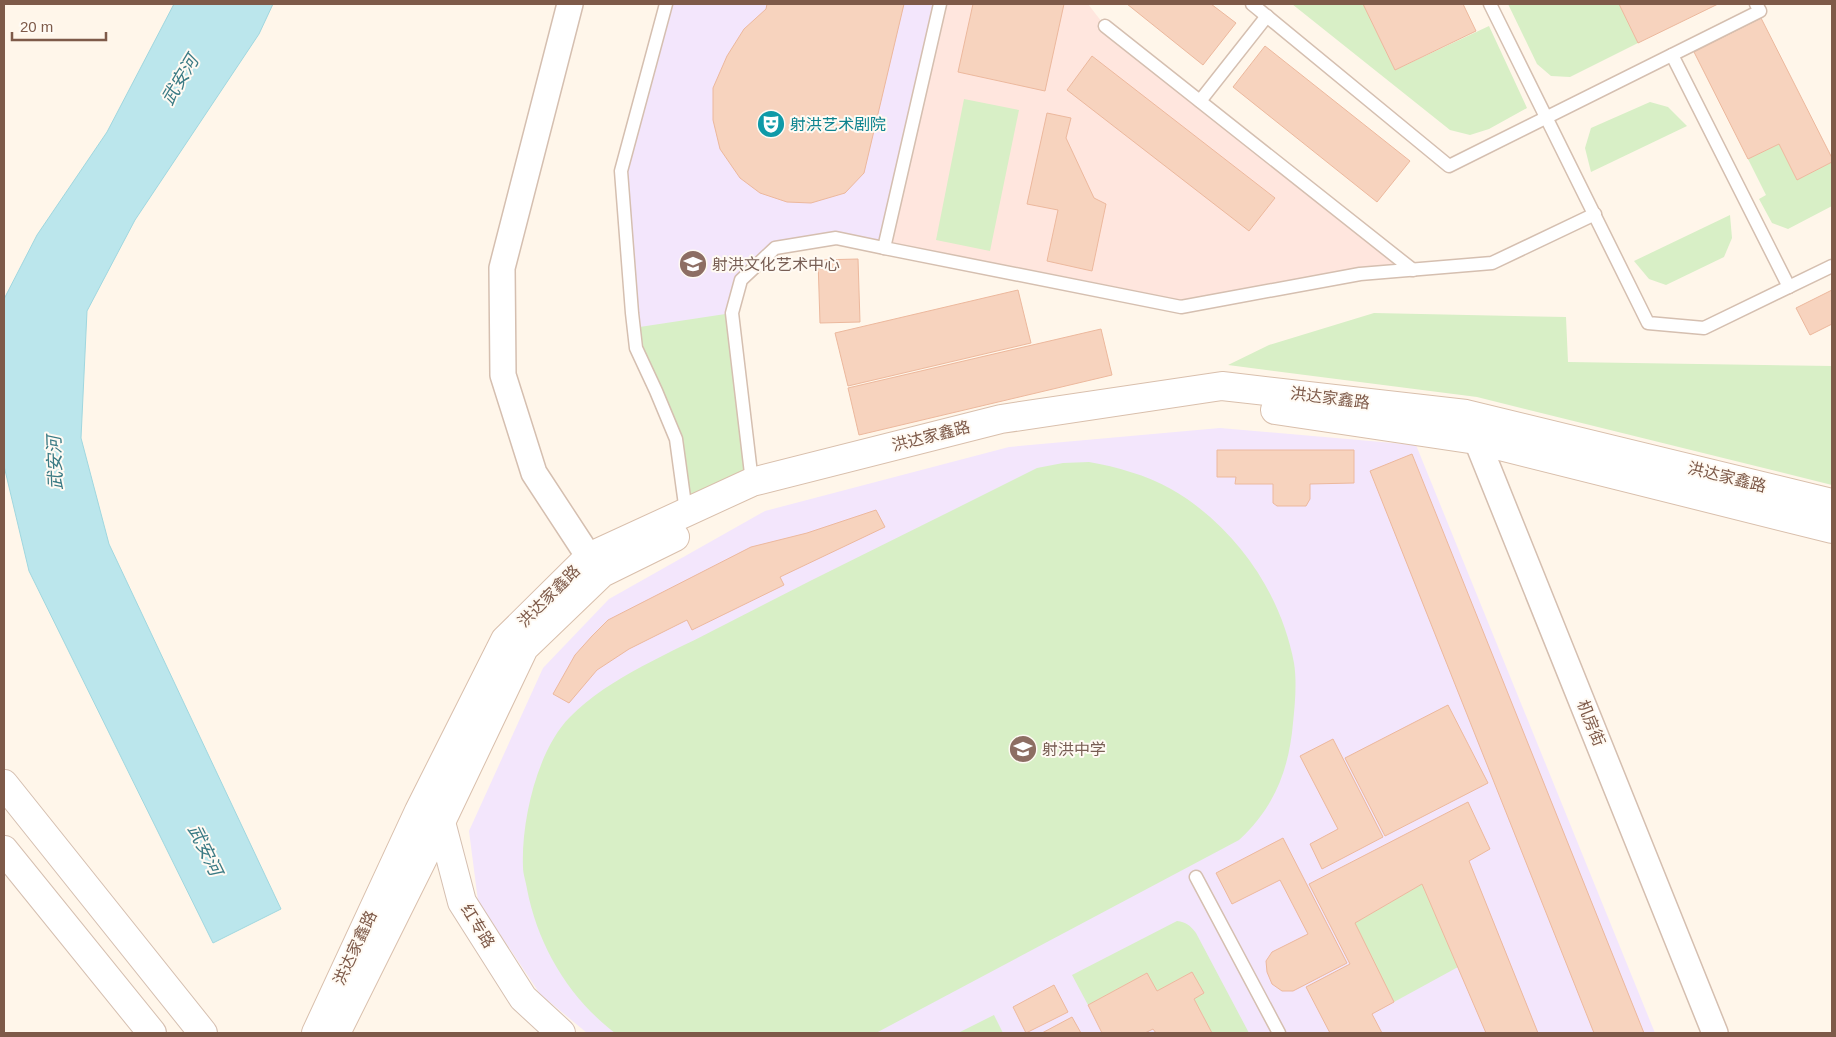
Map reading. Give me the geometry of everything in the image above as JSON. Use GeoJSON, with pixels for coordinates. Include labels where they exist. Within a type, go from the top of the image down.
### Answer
{"type":"FeatureCollection","features":[{"type":"Feature","properties":{"kind":"main road","name":"洪达家鑫路"},"geometry":{"type":"LineString","coordinates":[[336,1033],[505,640],[589,557],[752,482],[1001,419],[1222,386],[1466,414],[1832,503]]}},
{"type":"Feature","properties":{"kind":"main road","name":"洪达家鑫路"},"geometry":{"type":"LineString","coordinates":[[316,1033],[430,816],[524,648],[602,573],[756,498],[1004,432],[1216,401],[1476,440],[1832,529]]}},
{"type":"Feature","properties":{"kind":"main road"},"geometry":{"type":"LineString","coordinates":[[4,784],[202,1033]]}},
{"type":"Feature","properties":{"kind":"main road","name":"红专路"},"geometry":{"type":"LineString","coordinates":[[430,816],[462,902],[523,998],[561,1033]]}},
{"type":"Feature","properties":{"kind":"main road"},"geometry":{"type":"LineString","coordinates":[[4,850],[152,1033]]}},
{"type":"Feature","properties":{"kind":"street"},"geometry":{"type":"LineString","coordinates":[[570,4],[502,268],[503,375],[534,473],[589,557]]}},
{"type":"Feature","properties":{"kind":"street","name":"机房街"},"geometry":{"type":"LineString","coordinates":[[1466,414],[1715,1033]]}},
{"type":"Feature","properties":{"kind":"lane"},"geometry":{"type":"LineString","coordinates":[[666,4],[621,171],[636,348],[676,439],[686,512]]}},
{"type":"Feature","properties":{"kind":"lane"},"geometry":{"type":"LineString","coordinates":[[884,248],[940,4]]}},
{"type":"Feature","properties":{"kind":"lane"},"geometry":{"type":"LineString","coordinates":[[1252,4],[1449,166],[1760,11],[1756,4]]}},
{"type":"Feature","properties":{"kind":"lane"},"geometry":{"type":"LineString","coordinates":[[1490,4],[1648,323],[1704,328],[1832,266]]}},
{"type":"Feature","properties":{"kind":"lane"},"geometry":{"type":"LineString","coordinates":[[1200,101],[1267,16]]}},
{"type":"Feature","properties":{"kind":"lane"},"geometry":{"type":"LineString","coordinates":[[1105,26],[1413,270]]}},
{"type":"Feature","properties":{"kind":"lane"},"geometry":{"type":"LineString","coordinates":[[1672,54],[1789,287]]}},
{"type":"Feature","properties":{"kind":"lane"},"geometry":{"type":"LineString","coordinates":[[752,482],[732,313],[741,280],[775,248],[836,238],[1181,307],[1360,274],[1492,263],[1595,214]]}},
{"type":"Feature","properties":{"kind":"lane"},"geometry":{"type":"LineString","coordinates":[[1196,877],[1279,1033]]}},
{"type":"Feature","properties":{"kind":"shaded area","name":"射洪文化艺术中心"},"geometry":{"type":"Polygon","coordinates":[[[666,4],[940,4],[884,248],[836,238],[775,248],[741,280],[676,439],[636,348],[621,171],[666,4]]]}},
{"type":"Feature","properties":{"kind":"shaded area"},"geometry":{"type":"Polygon","coordinates":[[[940,4],[1088,4],[1105,26],[1413,270],[1181,307],[884,248],[940,4]]]}},
{"type":"Feature","properties":{"kind":"shaded area","name":"射洪中学"},"geometry":{"type":"Polygon","coordinates":[[[1220,428],[1416,445],[1655,1033],[587,1033],[540,994],[478,901],[469,831],[543,668],[609,599],[765,511],[1009,447],[1220,428]]]}},
{"type":"Feature","properties":{"kind":"green space"},"geometry":{"type":"Polygon","coordinates":[[[1292,4],[1363,4],[1395,70],[1489,26],[1527,108],[1489,129],[1470,135],[1450,130],[1292,4]]]}},
{"type":"Feature","properties":{"kind":"green space"},"geometry":{"type":"Polygon","coordinates":[[[1508,4],[1619,4],[1638,43],[1570,77],[1551,76],[1537,64],[1508,4]]]}},
{"type":"Feature","properties":{"kind":"green space"},"geometry":{"type":"Polygon","coordinates":[[[964,99],[1019,110],[990,251],[936,240],[964,99]]]}},
{"type":"Feature","properties":{"kind":"green space"},"geometry":{"type":"Polygon","coordinates":[[[1650,102],[1668,107],[1687,126],[1591,172],[1585,148],[1591,128],[1650,102]]]}},
{"type":"Feature","properties":{"kind":"green space"},"geometry":{"type":"Polygon","coordinates":[[[1779,144],[1797,180],[1832,162],[1832,206],[1788,229],[1772,223],[1759,199],[1766,195],[1748,159],[1779,144]]]}},
{"type":"Feature","properties":{"kind":"green space"},"geometry":{"type":"Polygon","coordinates":[[[1730,215],[1732,238],[1724,257],[1666,285],[1649,279],[1634,261],[1730,215]]]}},
{"type":"Feature","properties":{"kind":"green space"},"geometry":{"type":"Polygon","coordinates":[[[732,313],[752,482],[686,512],[676,439],[633,328],[732,313]]]}},
{"type":"Feature","properties":{"kind":"green space"},"geometry":{"type":"Polygon","coordinates":[[[1374,313],[1566,317],[1568,362],[1832,366],[1832,485],[1477,397],[1228,365],[1269,345],[1374,313]]]}},
{"type":"Feature","properties":{"kind":"green space"},"geometry":{"type":"Polygon","coordinates":[[[1089,462],[1121,469],[1152,480],[1171,489],[1194,504],[1215,521],[1234,541],[1266,586],[1278,611],[1288,637],[1295,670],[1296,685],[1291,740],[1288,757],[1278,787],[1262,815],[1251,828],[1239,840],[876,1033],[615,1033],[598,1019],[570,987],[548,950],[532,910],[523,870],[525,829],[533,788],[548,748],[558,731],[570,717],[603,690],[642,666],[1037,468],[1063,463],[1089,462]]]}},
{"type":"Feature","properties":{"kind":"green space"},"geometry":{"type":"Polygon","coordinates":[[[1422,884],[1458,967],[1394,1002],[1355,923],[1422,884]]]}},
{"type":"Feature","properties":{"kind":"green space"},"geometry":{"type":"Polygon","coordinates":[[[1177,921],[1188,924],[1196,933],[1249,1033],[1212,1033],[1194,999],[1204,993],[1192,972],[1157,991],[1147,973],[1088,1005],[1072,975],[1177,921]]]}},
{"type":"Feature","properties":{"kind":"green space"},"geometry":{"type":"Polygon","coordinates":[[[994,1015],[1003,1033],[958,1033],[994,1015]]]}},
{"type":"Feature","properties":{"kind":"water","name":"武安河"},"geometry":{"type":"Polygon","coordinates":[[[174,4],[273,4],[259,34],[135,220],[87,311],[81,438],[109,544],[281,909],[213,943],[29,571],[4,466],[4,299],[37,235],[107,132],[174,4]]]}},
{"type":"Feature","properties":{"kind":"building"},"geometry":{"type":"Polygon","coordinates":[[[767,4],[904,4],[864,173],[845,193],[811,203],[787,202],[760,193],[740,178],[720,149],[713,120],[713,88],[727,56],[744,29],[766,9],[767,4]]]}},
{"type":"Feature","properties":{"kind":"building"},"geometry":{"type":"Polygon","coordinates":[[[973,4],[1064,4],[1045,91],[958,72],[973,4]]]}},
{"type":"Feature","properties":{"kind":"building"},"geometry":{"type":"Polygon","coordinates":[[[1127,4],[1211,4],[1236,23],[1203,65],[1127,4]]]}},
{"type":"Feature","properties":{"kind":"building"},"geometry":{"type":"Polygon","coordinates":[[[1363,4],[1463,4],[1476,31],[1395,70],[1363,4]]]}},
{"type":"Feature","properties":{"kind":"building"},"geometry":{"type":"Polygon","coordinates":[[[1619,4],[1718,4],[1638,43],[1619,4]]]}},
{"type":"Feature","properties":{"kind":"building"},"geometry":{"type":"Polygon","coordinates":[[[1761,18],[1832,158],[1832,162],[1797,180],[1779,144],[1748,159],[1694,52],[1761,18]]]}},
{"type":"Feature","properties":{"kind":"building"},"geometry":{"type":"Polygon","coordinates":[[[1265,46],[1410,161],[1377,202],[1233,87],[1265,46]]]}},
{"type":"Feature","properties":{"kind":"building"},"geometry":{"type":"Polygon","coordinates":[[[1092,56],[1275,198],[1249,231],[1067,90],[1092,56]]]}},
{"type":"Feature","properties":{"kind":"building"},"geometry":{"type":"Polygon","coordinates":[[[1047,113],[1071,118],[1066,138],[1094,198],[1106,204],[1092,271],[1047,261],[1058,210],[1027,204],[1047,113]]]}},
{"type":"Feature","properties":{"kind":"building"},"geometry":{"type":"Polygon","coordinates":[[[858,259],[860,322],[820,323],[818,260],[858,259]]]}},
{"type":"Feature","properties":{"kind":"building"},"geometry":{"type":"Polygon","coordinates":[[[1018,290],[1031,343],[848,386],[835,333],[1018,290]]]}},
{"type":"Feature","properties":{"kind":"building"},"geometry":{"type":"Polygon","coordinates":[[[1832,290],[1832,324],[1810,335],[1796,308],[1832,290]]]}},
{"type":"Feature","properties":{"kind":"building"},"geometry":{"type":"Polygon","coordinates":[[[1101,329],[1112,375],[859,435],[848,388],[1101,329]]]}},
{"type":"Feature","properties":{"kind":"building"},"geometry":{"type":"Polygon","coordinates":[[[1217,450],[1354,450],[1354,483],[1310,484],[1310,499],[1306,506],[1277,506],[1273,503],[1273,484],[1235,484],[1236,477],[1217,477],[1217,450]]]}},
{"type":"Feature","properties":{"kind":"building"},"geometry":{"type":"Polygon","coordinates":[[[1412,454],[1644,1033],[1594,1033],[1370,471],[1412,454]]]}},
{"type":"Feature","properties":{"kind":"building"},"geometry":{"type":"Polygon","coordinates":[[[876,510],[885,527],[780,577],[784,585],[692,630],[687,620],[629,649],[597,670],[569,703],[553,694],[575,655],[608,620],[751,547],[807,533],[876,510]]]}},
{"type":"Feature","properties":{"kind":"building"},"geometry":{"type":"Polygon","coordinates":[[[1448,705],[1488,783],[1385,836],[1345,758],[1448,705]]]}},
{"type":"Feature","properties":{"kind":"building"},"geometry":{"type":"Polygon","coordinates":[[[1333,739],[1383,837],[1322,869],[1310,844],[1338,829],[1300,756],[1333,739]]]}},
{"type":"Feature","properties":{"kind":"building"},"geometry":{"type":"Polygon","coordinates":[[[1468,802],[1490,849],[1469,861],[1538,1033],[1486,1033],[1422,884],[1355,923],[1394,1002],[1372,1014],[1382,1033],[1330,1033],[1306,987],[1350,964],[1309,884],[1468,802]]]}},
{"type":"Feature","properties":{"kind":"building"},"geometry":{"type":"Polygon","coordinates":[[[1283,838],[1347,963],[1293,991],[1282,991],[1272,984],[1267,972],[1266,961],[1272,952],[1308,934],[1280,880],[1232,904],[1216,873],[1283,838]]]}},
{"type":"Feature","properties":{"kind":"building"},"geometry":{"type":"Polygon","coordinates":[[[1192,972],[1204,993],[1194,999],[1212,1033],[1156,1033],[1153,1029],[1145,1033],[1102,1033],[1088,1005],[1147,973],[1157,991],[1192,972]]]}},
{"type":"Feature","properties":{"kind":"building"},"geometry":{"type":"Polygon","coordinates":[[[1054,985],[1068,1012],[1026,1033],[1013,1007],[1054,985]]]}},
{"type":"Feature","properties":{"kind":"building"},"geometry":{"type":"Polygon","coordinates":[[[1072,1017],[1081,1033],[1042,1033],[1072,1017]]]}},
{"type":"Feature","properties":{"kind":"place","name":"射洪艺术剧院"},"geometry":{"type":"Point","coordinates":[771,124]}},
{"type":"Feature","properties":{"kind":"place","name":"射洪文化艺术中心"},"geometry":{"type":"Point","coordinates":[693,264]}},
{"type":"Feature","properties":{"kind":"place","name":"射洪中学"},"geometry":{"type":"Point","coordinates":[1023,749]}}]}
